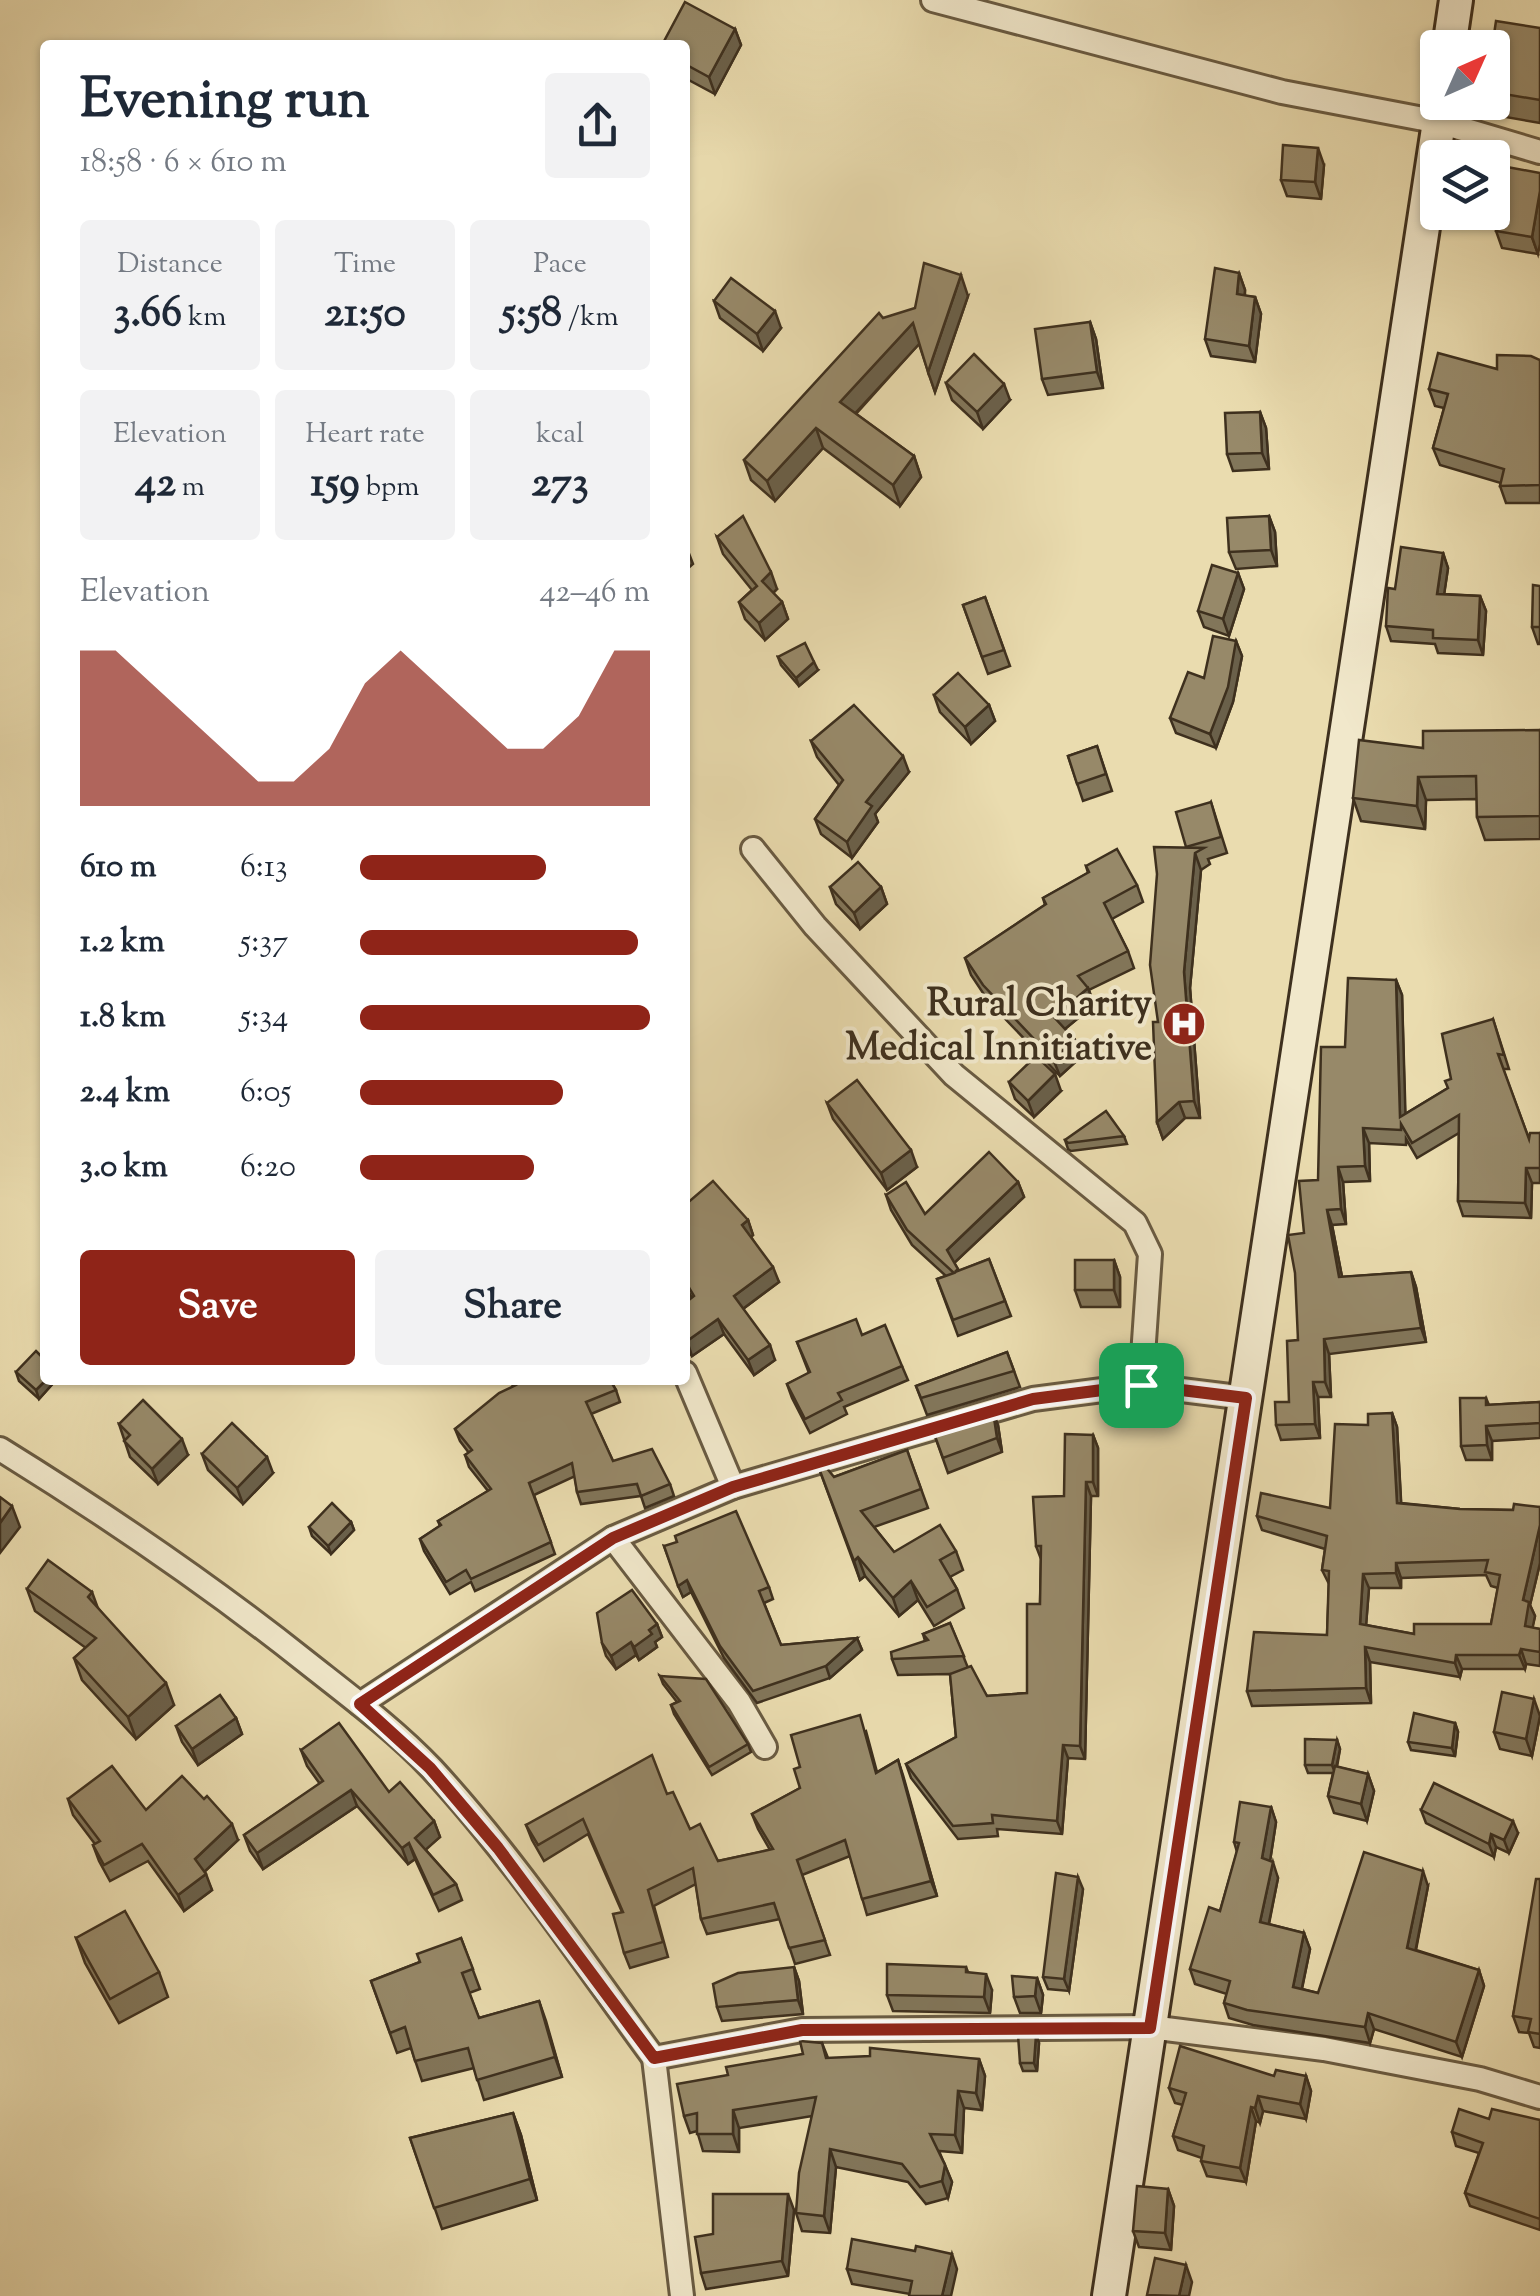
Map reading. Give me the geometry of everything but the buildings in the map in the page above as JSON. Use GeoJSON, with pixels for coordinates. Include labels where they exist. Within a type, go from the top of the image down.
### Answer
{"type":"FeatureCollection","features":[{"type":"Feature","properties":{"kind":"main road"},"geometry":{"type":"LineString","coordinates":[[1452,30],[1456,0]]}},
{"type":"Feature","properties":{"kind":"main road"},"geometry":{"type":"LineString","coordinates":[[1108,2296],[1440,120]]}},
{"type":"Feature","properties":{"kind":"street"},"geometry":{"type":"LineString","coordinates":[[933,0],[1282,92],[1420,109]]}},
{"type":"Feature","properties":{"kind":"street"},"geometry":{"type":"LineString","coordinates":[[1461,120],[1540,152]]}},
{"type":"Feature","properties":{"kind":"street"},"geometry":{"type":"LineString","coordinates":[[753,849],[815,926],[954,1074],[1135,1224],[1146,1238],[1150,1254],[1141,1385]]}},
{"type":"Feature","properties":{"kind":"street"},"geometry":{"type":"LineString","coordinates":[[690,1385],[733,1487]]}},
{"type":"Feature","properties":{"kind":"street"},"geometry":{"type":"LineString","coordinates":[[360,1704],[613,1538],[733,1487],[1033,1399],[1141,1385],[1246,1398]]}},
{"type":"Feature","properties":{"kind":"street"},"geometry":{"type":"LineString","coordinates":[[0,1448],[122,1527],[360,1704],[430,1768],[498,1848],[654,2058],[682,2296]]}},
{"type":"Feature","properties":{"kind":"street"},"geometry":{"type":"LineString","coordinates":[[613,1538],[739,1702],[766,1747]]}},
{"type":"Feature","properties":{"kind":"street"},"geometry":{"type":"LineString","coordinates":[[654,2058],[802,2030],[1150,2028],[1324,2049],[1480,2080],[1540,2097]]}},
{"type":"Feature","properties":{"kind":"place","name":"Rural Charity Medical Innitiative"},"geometry":{"type":"Point","coordinates":[1184,1024]}},
{"type":"Feature","properties":{"kind":"route"},"geometry":{"type":"LineString","coordinates":[[1141,1385],[1246,1398],[1150,2028],[892,2026],[802,2030],[654,2058],[498,1848],[430,1768],[360,1704],[613,1538],[733,1487],[1033,1399],[1141,1385]]}}]}
